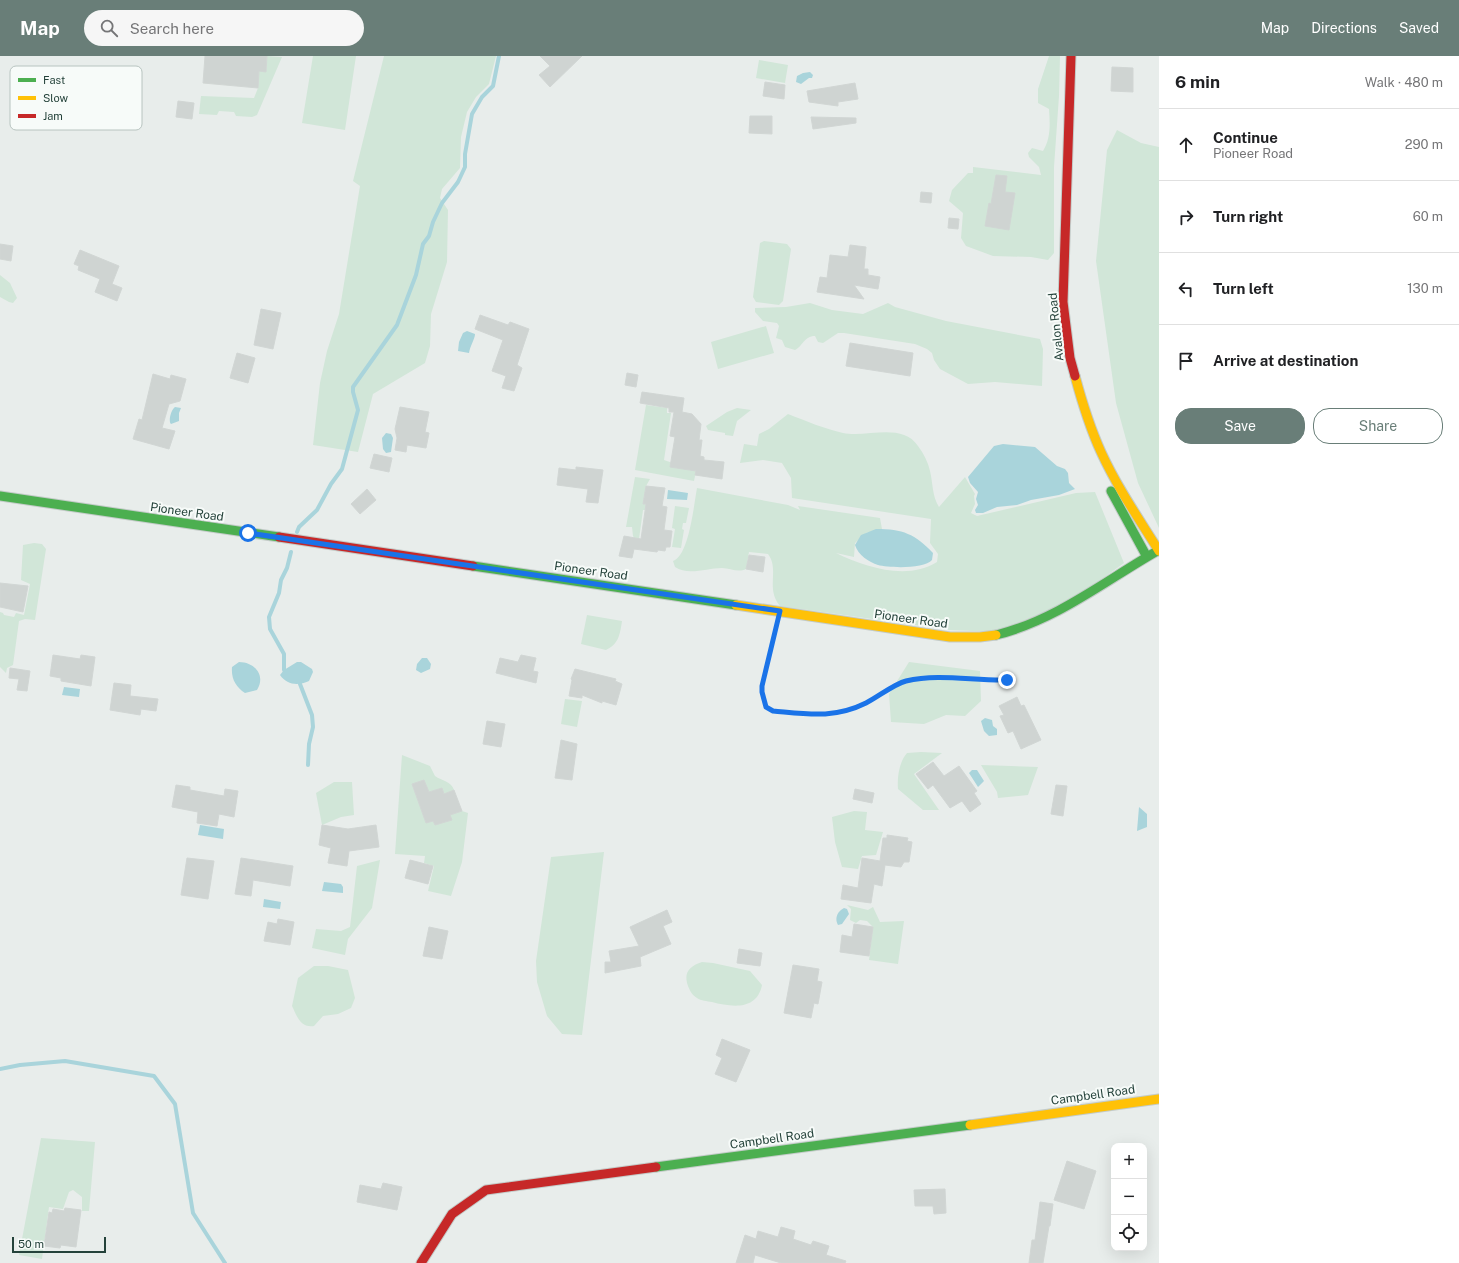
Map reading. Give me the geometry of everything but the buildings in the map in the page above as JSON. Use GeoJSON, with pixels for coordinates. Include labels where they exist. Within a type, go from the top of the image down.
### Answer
{"type":"FeatureCollection","features":[{"type":"Feature","properties":{"kind":"street","name":"Avalon Road"},"geometry":{"type":"LineString","coordinates":[[1071,56],[1063,302],[1070,358],[1089,422],[1101,452],[1119,487],[1159,551]]}},
{"type":"Feature","properties":{"kind":"street"},"geometry":{"type":"LineString","coordinates":[[1089,422],[1102,475],[1147,556]]}},
{"type":"Feature","properties":{"kind":"street","name":"Pioneer Road"},"geometry":{"type":"LineString","coordinates":[[0,496],[950,637],[989,637],[1026,628],[1072,605],[1147,556],[1159,551]]}},
{"type":"Feature","properties":{"kind":"street","name":"Campbell Road"},"geometry":{"type":"LineString","coordinates":[[421,1263],[452,1214],[486,1190],[1159,1099]]}},
{"type":"Feature","properties":{"kind":"path"},"geometry":{"type":"LineString","coordinates":[[780,611],[762,686],[766,707],[773,711],[826,715],[855,708],[883,694],[897,683],[907,680],[937,677],[1007,680]]}},
{"type":"Feature","properties":{"kind":"green space"},"geometry":{"type":"Polygon","coordinates":[[[267,56],[282,57],[257,115],[252,117],[236,116],[234,112],[219,111],[217,115],[199,114],[201,96],[254,98],[258,88],[259,71],[266,71],[267,56]]]}},
{"type":"Feature","properties":{"kind":"green space"},"geometry":{"type":"Polygon","coordinates":[[[313,56],[356,56],[345,130],[302,123],[313,56]]]}},
{"type":"Feature","properties":{"kind":"green space"},"geometry":{"type":"Polygon","coordinates":[[[384,56],[496,56],[489,84],[476,97],[467,112],[461,137],[460,168],[442,189],[440,198],[448,210],[447,262],[431,314],[430,346],[425,363],[373,394],[358,452],[313,445],[320,383],[327,351],[339,314],[360,186],[353,181],[384,56]]]}},
{"type":"Feature","properties":{"kind":"green space"},"geometry":{"type":"Polygon","coordinates":[[[1049,56],[1060,56],[1054,167],[1054,253],[1048,260],[1031,257],[993,256],[966,246],[961,238],[963,213],[949,201],[952,190],[968,173],[973,173],[973,167],[1041,175],[1039,167],[1029,157],[1028,153],[1032,148],[1043,151],[1049,136],[1049,109],[1038,103],[1038,89],[1049,56]]]}},
{"type":"Feature","properties":{"kind":"green space"},"geometry":{"type":"Polygon","coordinates":[[[759,60],[788,65],[785,83],[756,78],[759,60]]]}},
{"type":"Feature","properties":{"kind":"green space"},"geometry":{"type":"Polygon","coordinates":[[[1117,130],[1141,143],[1159,147],[1159,528],[1138,483],[1116,403],[1096,261],[1107,150],[1117,130]]]}},
{"type":"Feature","properties":{"kind":"green space"},"geometry":{"type":"Polygon","coordinates":[[[764,241],[787,244],[791,249],[783,301],[779,305],[756,302],[753,297],[760,243],[764,241]]]}},
{"type":"Feature","properties":{"kind":"green space"},"geometry":{"type":"Polygon","coordinates":[[[0,275],[10,283],[17,298],[13,303],[0,297],[0,275]]]}},
{"type":"Feature","properties":{"kind":"green space"},"geometry":{"type":"Polygon","coordinates":[[[810,303],[832,310],[863,314],[888,303],[895,307],[946,321],[1040,339],[1043,349],[1042,386],[995,382],[968,384],[940,369],[934,360],[932,353],[915,344],[844,333],[838,333],[823,343],[818,342],[815,336],[811,336],[795,350],[785,347],[782,340],[776,338],[779,326],[777,323],[763,321],[755,312],[755,308],[786,307],[810,303]]]}},
{"type":"Feature","properties":{"kind":"green space"},"geometry":{"type":"Polygon","coordinates":[[[766,326],[774,353],[718,369],[711,342],[766,326]]]}},
{"type":"Feature","properties":{"kind":"green space"},"geometry":{"type":"Polygon","coordinates":[[[646,405],[667,408],[667,413],[671,413],[664,460],[696,471],[694,481],[635,470],[646,405]]]}},
{"type":"Feature","properties":{"kind":"green space"},"geometry":{"type":"Polygon","coordinates":[[[737,408],[751,410],[737,421],[733,436],[708,430],[706,426],[727,412],[737,408]]]}},
{"type":"Feature","properties":{"kind":"green space"},"geometry":{"type":"Polygon","coordinates":[[[788,414],[843,433],[852,434],[884,432],[903,435],[911,439],[918,446],[927,461],[934,494],[939,507],[965,477],[975,494],[975,504],[971,513],[977,516],[1076,493],[1095,492],[1124,563],[1073,600],[996,632],[950,630],[780,606],[773,593],[773,566],[768,554],[749,552],[746,569],[740,571],[716,568],[686,571],[675,567],[673,561],[679,557],[687,540],[697,488],[788,505],[800,510],[798,506],[880,518],[882,529],[866,533],[855,543],[854,557],[836,553],[860,563],[886,570],[913,571],[925,568],[937,562],[938,554],[930,543],[931,519],[792,498],[791,478],[782,463],[763,460],[740,463],[744,444],[757,446],[759,434],[769,429],[788,414]]]}},
{"type":"Feature","properties":{"kind":"green space"},"geometry":{"type":"Polygon","coordinates":[[[635,477],[650,479],[646,486],[643,504],[646,504],[645,510],[643,510],[639,539],[635,539],[633,536],[632,527],[626,527],[635,477]]]}},
{"type":"Feature","properties":{"kind":"green space"},"geometry":{"type":"Polygon","coordinates":[[[675,506],[689,508],[686,523],[683,523],[682,529],[684,530],[681,548],[672,547],[675,529],[672,528],[675,506]]]}},
{"type":"Feature","properties":{"kind":"green space"},"geometry":{"type":"Polygon","coordinates":[[[34,543],[42,544],[46,549],[35,620],[25,619],[19,621],[13,665],[7,668],[6,673],[0,667],[0,612],[4,615],[14,617],[16,613],[24,615],[30,584],[21,580],[23,545],[34,543]]]}},
{"type":"Feature","properties":{"kind":"green space"},"geometry":{"type":"Polygon","coordinates":[[[587,615],[622,621],[618,638],[614,645],[606,650],[581,644],[587,615]]]}},
{"type":"Feature","properties":{"kind":"green space"},"geometry":{"type":"Polygon","coordinates":[[[909,662],[980,671],[981,701],[965,716],[946,715],[924,724],[891,722],[889,694],[909,662]]]}},
{"type":"Feature","properties":{"kind":"green space"},"geometry":{"type":"Polygon","coordinates":[[[565,699],[582,701],[577,727],[561,724],[565,699]]]}},
{"type":"Feature","properties":{"kind":"green space"},"geometry":{"type":"Polygon","coordinates":[[[907,753],[942,753],[914,774],[939,810],[923,810],[898,789],[899,770],[904,757],[907,753]]]}},
{"type":"Feature","properties":{"kind":"green space"},"geometry":{"type":"Polygon","coordinates":[[[402,755],[430,766],[435,776],[449,783],[453,787],[454,790],[444,794],[442,788],[429,792],[424,780],[412,784],[426,823],[433,821],[435,825],[451,820],[450,815],[462,811],[468,813],[462,862],[451,896],[428,891],[434,866],[424,863],[425,856],[395,854],[402,755]]]}},
{"type":"Feature","properties":{"kind":"green space"},"geometry":{"type":"Polygon","coordinates":[[[981,765],[1038,767],[1028,795],[998,798],[997,792],[981,765]]]}},
{"type":"Feature","properties":{"kind":"green space"},"geometry":{"type":"Polygon","coordinates":[[[334,782],[352,782],[354,815],[341,817],[322,825],[316,793],[334,782]]]}},
{"type":"Feature","properties":{"kind":"green space"},"geometry":{"type":"Polygon","coordinates":[[[854,811],[867,812],[865,830],[883,832],[876,855],[862,856],[858,869],[842,867],[835,842],[832,817],[854,811]]]}},
{"type":"Feature","properties":{"kind":"green space"},"geometry":{"type":"Polygon","coordinates":[[[604,852],[582,1035],[562,1034],[547,1016],[537,982],[536,961],[551,857],[604,852]]]}},
{"type":"Feature","properties":{"kind":"green space"},"geometry":{"type":"Polygon","coordinates":[[[380,860],[372,908],[348,939],[345,955],[312,948],[316,929],[341,931],[350,927],[357,866],[380,860]]]}},
{"type":"Feature","properties":{"kind":"green space"},"geometry":{"type":"Polygon","coordinates":[[[847,905],[868,910],[873,907],[880,922],[904,921],[898,964],[869,960],[873,927],[867,921],[860,920],[856,923],[850,920],[851,909],[847,905]]]}},
{"type":"Feature","properties":{"kind":"green space"},"geometry":{"type":"Polygon","coordinates":[[[702,962],[750,971],[762,985],[759,993],[755,999],[749,1003],[735,1006],[699,999],[690,991],[686,977],[689,970],[694,965],[702,962]]]}},
{"type":"Feature","properties":{"kind":"green space"},"geometry":{"type":"Polygon","coordinates":[[[314,966],[328,966],[348,970],[355,998],[351,1008],[338,1014],[323,1016],[314,1026],[309,1026],[302,1023],[297,1017],[292,1006],[298,978],[314,966]]]}},
{"type":"Feature","properties":{"kind":"green space"},"geometry":{"type":"Polygon","coordinates":[[[41,1138],[95,1142],[89,1211],[82,1211],[82,1197],[73,1190],[69,1192],[63,1209],[49,1207],[42,1259],[19,1255],[41,1138]]]}},
{"type":"Feature","properties":{"kind":"water"},"geometry":{"type":"Polygon","coordinates":[[[810,72],[813,75],[812,78],[809,78],[801,84],[796,82],[797,76],[810,72]]]}},
{"type":"Feature","properties":{"kind":"water"},"geometry":{"type":"Polygon","coordinates":[[[467,331],[475,334],[469,353],[458,351],[459,342],[463,333],[467,331]]]}},
{"type":"Feature","properties":{"kind":"water"},"geometry":{"type":"Polygon","coordinates":[[[175,407],[181,408],[179,413],[179,421],[171,424],[170,416],[175,407]]]}},
{"type":"Feature","properties":{"kind":"water"},"geometry":{"type":"Polygon","coordinates":[[[386,433],[391,434],[393,438],[391,452],[386,453],[383,449],[382,438],[386,433]]]}},
{"type":"Feature","properties":{"kind":"water"},"geometry":{"type":"Polygon","coordinates":[[[1003,444],[1035,447],[1057,466],[1065,469],[1068,473],[1069,483],[1075,489],[1059,495],[1031,500],[1017,505],[997,507],[983,513],[976,513],[975,510],[978,505],[976,499],[978,492],[970,483],[968,477],[994,446],[1003,444]]]}},
{"type":"Feature","properties":{"kind":"water"},"geometry":{"type":"Polygon","coordinates":[[[668,490],[688,493],[687,500],[667,499],[668,490]]]}},
{"type":"Feature","properties":{"kind":"water"},"geometry":{"type":"Polygon","coordinates":[[[876,529],[894,530],[914,537],[933,553],[932,560],[922,565],[906,567],[883,566],[871,562],[861,555],[856,549],[855,545],[861,535],[876,529]]]}},
{"type":"Feature","properties":{"kind":"water"},"geometry":{"type":"Polygon","coordinates":[[[422,658],[427,658],[431,664],[430,669],[421,673],[416,670],[417,664],[422,658]]]}},
{"type":"Feature","properties":{"kind":"water"},"geometry":{"type":"Polygon","coordinates":[[[239,662],[250,664],[257,671],[260,680],[257,690],[245,693],[239,688],[233,679],[232,667],[239,662]]]}},
{"type":"Feature","properties":{"kind":"water"},"geometry":{"type":"Polygon","coordinates":[[[297,662],[301,662],[312,669],[313,672],[309,681],[301,684],[289,683],[280,675],[284,670],[297,662]]]}},
{"type":"Feature","properties":{"kind":"water"},"geometry":{"type":"Polygon","coordinates":[[[64,687],[80,689],[79,697],[62,695],[64,687]]]}},
{"type":"Feature","properties":{"kind":"water"},"geometry":{"type":"Polygon","coordinates":[[[985,718],[992,720],[993,726],[997,729],[997,735],[989,736],[984,731],[981,721],[985,718]]]}},
{"type":"Feature","properties":{"kind":"water"},"geometry":{"type":"Polygon","coordinates":[[[972,770],[977,770],[984,781],[978,787],[969,773],[972,770]]]}},
{"type":"Feature","properties":{"kind":"water"},"geometry":{"type":"Polygon","coordinates":[[[1139,807],[1147,814],[1147,827],[1137,831],[1139,807]]]}},
{"type":"Feature","properties":{"kind":"water"},"geometry":{"type":"Polygon","coordinates":[[[200,825],[224,829],[223,839],[198,835],[200,825]]]}},
{"type":"Feature","properties":{"kind":"water"},"geometry":{"type":"Polygon","coordinates":[[[324,882],[341,884],[343,887],[343,893],[322,891],[324,882]]]}},
{"type":"Feature","properties":{"kind":"water"},"geometry":{"type":"Polygon","coordinates":[[[264,899],[281,902],[280,909],[263,907],[264,899]]]}},
{"type":"Feature","properties":{"kind":"water"},"geometry":{"type":"Polygon","coordinates":[[[844,908],[847,909],[849,914],[842,924],[838,925],[836,920],[837,915],[844,908]]]}},
{"type":"Feature","properties":{"kind":"waterway"},"geometry":{"type":"LineString","coordinates":[[297,532],[299,527],[317,510],[331,484],[342,469],[358,410],[353,387],[397,325],[416,275],[423,244],[429,236],[433,222],[442,203],[458,182],[465,167],[465,154],[472,114],[482,97],[493,86],[499,56]]}},
{"type":"Feature","properties":{"kind":"waterway"},"geometry":{"type":"LineString","coordinates":[[284,670],[284,654],[270,629],[269,617],[279,593],[281,580],[287,568],[291,552]]}},
{"type":"Feature","properties":{"kind":"waterway"},"geometry":{"type":"LineString","coordinates":[[300,684],[312,715],[313,727],[309,744],[308,765]]}},
{"type":"Feature","properties":{"kind":"waterway"},"geometry":{"type":"LineString","coordinates":[[0,1069],[20,1065],[65,1061],[154,1076],[175,1104],[193,1213],[225,1263]]}},
{"type":"Feature","properties":{"kind":"traffic: fast"},"geometry":{"type":"LineString","coordinates":[[1111,491],[1147,557]]}},
{"type":"Feature","properties":{"kind":"traffic: fast"},"geometry":{"type":"LineString","coordinates":[[0,496],[279,537]]}},
{"type":"Feature","properties":{"kind":"traffic: fast"},"geometry":{"type":"LineString","coordinates":[[996,635],[1040,620],[1080,598],[1159,550]]}},
{"type":"Feature","properties":{"kind":"traffic: fast"},"geometry":{"type":"LineString","coordinates":[[473,566],[736,605]]}},
{"type":"Feature","properties":{"kind":"traffic: fast"},"geometry":{"type":"LineString","coordinates":[[656,1167],[970,1125]]}},
{"type":"Feature","properties":{"kind":"traffic: slow"},"geometry":{"type":"LineString","coordinates":[[1075,376],[1086,415],[1107,465],[1159,551]]}},
{"type":"Feature","properties":{"kind":"traffic: slow"},"geometry":{"type":"LineString","coordinates":[[736,605],[950,637],[980,637],[996,635]]}},
{"type":"Feature","properties":{"kind":"traffic: slow"},"geometry":{"type":"LineString","coordinates":[[970,1125],[1159,1099]]}},
{"type":"Feature","properties":{"kind":"traffic: jam"},"geometry":{"type":"LineString","coordinates":[[1071,56],[1063,302],[1070,358],[1075,376]]}},
{"type":"Feature","properties":{"kind":"traffic: jam"},"geometry":{"type":"LineString","coordinates":[[279,537],[473,566]]}},
{"type":"Feature","properties":{"kind":"traffic: jam"},"geometry":{"type":"LineString","coordinates":[[421,1263],[452,1214],[486,1190],[656,1167]]}},
{"type":"Feature","properties":{"kind":"route"},"geometry":{"type":"LineString","coordinates":[[248,533],[780,611],[762,686],[763,699],[766,707],[773,711],[826,715],[855,708],[877,698],[897,683],[907,680],[937,677],[991,681],[1007,680]]}}]}
